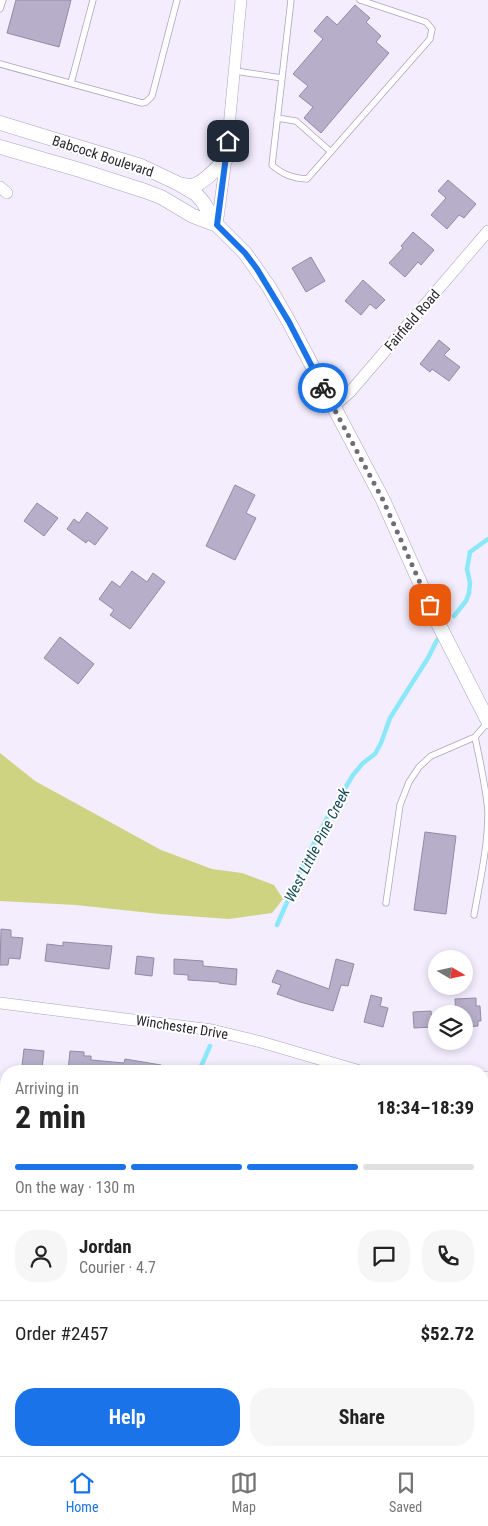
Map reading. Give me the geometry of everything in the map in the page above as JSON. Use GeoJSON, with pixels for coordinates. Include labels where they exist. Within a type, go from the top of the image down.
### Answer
{"type":"FeatureCollection","features":[{"type":"Feature","properties":{"kind":"street"},"geometry":{"type":"LineString","coordinates":[[217,225],[226,159],[241,0]]}},
{"type":"Feature","properties":{"kind":"street","name":"Babcock Boulevard"},"geometry":{"type":"LineString","coordinates":[[0,123],[142,166],[179,184],[196,194],[217,225],[245,253],[261,275],[289,322],[383,500],[438,623],[488,721]]}},
{"type":"Feature","properties":{"kind":"street","name":"Babcock Boulevard"},"geometry":{"type":"LineString","coordinates":[[0,147],[120,182],[161,198],[193,216],[217,225]]}},
{"type":"Feature","properties":{"kind":"street"},"geometry":{"type":"LineString","coordinates":[[179,184],[192,186],[198,183],[226,159]]}},
{"type":"Feature","properties":{"kind":"street","name":"Fairfield Road"},"geometry":{"type":"LineString","coordinates":[[333,407],[350,392],[488,231]]}},
{"type":"Feature","properties":{"kind":"street","name":"Winchester Drive"},"geometry":{"type":"LineString","coordinates":[[0,1003],[212,1030],[340,1065]]}},
{"type":"Feature","properties":{"kind":"lane"},"geometry":{"type":"LineString","coordinates":[[0,10],[3,0]]}},
{"type":"Feature","properties":{"kind":"lane"},"geometry":{"type":"LineString","coordinates":[[71,84],[94,0]]}},
{"type":"Feature","properties":{"kind":"lane"},"geometry":{"type":"LineString","coordinates":[[0,64],[142,103],[146,102],[152,96],[177,0]]}},
{"type":"Feature","properties":{"kind":"lane"},"geometry":{"type":"LineString","coordinates":[[291,0],[272,165],[290,177],[307,179],[430,38],[432,33],[432,29],[426,22],[360,0]]}},
{"type":"Feature","properties":{"kind":"lane"},"geometry":{"type":"LineString","coordinates":[[235,71],[282,78]]}},
{"type":"Feature","properties":{"kind":"lane"},"geometry":{"type":"LineString","coordinates":[[278,118],[296,122],[330,152]]}},
{"type":"Feature","properties":{"kind":"lane"},"geometry":{"type":"LineString","coordinates":[[386,903],[400,805],[409,782],[419,767],[431,756],[475,737],[488,721]]}},
{"type":"Feature","properties":{"kind":"lane"},"geometry":{"type":"LineString","coordinates":[[474,915],[488,835],[486,794],[475,737]]}},
{"type":"Feature","properties":{"kind":"green space"},"geometry":{"type":"Polygon","coordinates":[[[0,753],[35,781],[161,850],[212,869],[242,873],[274,885],[283,899],[272,913],[229,919],[76,905],[0,901],[0,753]]]}},
{"type":"Feature","properties":{"kind":"building"},"geometry":{"type":"Polygon","coordinates":[[[16,0],[71,0],[59,47],[7,33],[16,0]]]}},
{"type":"Feature","properties":{"kind":"building"},"geometry":{"type":"Polygon","coordinates":[[[355,5],[370,18],[366,22],[381,36],[376,42],[389,53],[321,133],[304,118],[313,107],[299,96],[308,86],[293,74],[323,39],[314,31],[327,16],[337,25],[355,5]]]}},
{"type":"Feature","properties":{"kind":"building"},"geometry":{"type":"Polygon","coordinates":[[[448,180],[476,204],[464,218],[459,215],[447,229],[431,215],[446,198],[438,191],[448,180]]]}},
{"type":"Feature","properties":{"kind":"building"},"geometry":{"type":"Polygon","coordinates":[[[413,232],[434,250],[421,265],[418,262],[405,277],[389,263],[403,248],[401,246],[413,232]]]}},
{"type":"Feature","properties":{"kind":"building"},"geometry":{"type":"Polygon","coordinates":[[[311,257],[325,281],[306,292],[292,268],[311,257]]]}},
{"type":"Feature","properties":{"kind":"building"},"geometry":{"type":"Polygon","coordinates":[[[363,280],[385,300],[376,309],[370,304],[361,315],[345,301],[363,280]]]}},
{"type":"Feature","properties":{"kind":"building"},"geometry":{"type":"Polygon","coordinates":[[[439,340],[450,349],[444,355],[460,367],[449,381],[432,369],[430,372],[420,364],[439,340]]]}},
{"type":"Feature","properties":{"kind":"building"},"geometry":{"type":"Polygon","coordinates":[[[235,485],[255,495],[246,513],[256,518],[235,560],[206,546],[235,485]]]}},
{"type":"Feature","properties":{"kind":"building"},"geometry":{"type":"Polygon","coordinates":[[[37,503],[58,518],[44,536],[24,521],[37,503]]]}},
{"type":"Feature","properties":{"kind":"building"},"geometry":{"type":"Polygon","coordinates":[[[87,512],[108,528],[95,545],[88,540],[86,543],[67,529],[74,519],[79,523],[87,512]]]}},
{"type":"Feature","properties":{"kind":"building"},"geometry":{"type":"Polygon","coordinates":[[[132,571],[147,582],[153,573],[165,582],[130,629],[110,615],[114,610],[99,599],[112,581],[120,587],[132,571]]]}},
{"type":"Feature","properties":{"kind":"building"},"geometry":{"type":"Polygon","coordinates":[[[60,637],[94,664],[78,684],[44,658],[60,637]]]}},
{"type":"Feature","properties":{"kind":"building"},"geometry":{"type":"Polygon","coordinates":[[[425,832],[456,836],[446,914],[414,910],[425,832]]]}},
{"type":"Feature","properties":{"kind":"building"},"geometry":{"type":"Polygon","coordinates":[[[1,929],[11,930],[11,937],[23,938],[20,959],[9,958],[8,965],[0,965],[1,929]]]}},
{"type":"Feature","properties":{"kind":"building"},"geometry":{"type":"Polygon","coordinates":[[[63,942],[112,946],[109,969],[45,961],[47,944],[63,946],[63,942]]]}},
{"type":"Feature","properties":{"kind":"building"},"geometry":{"type":"Polygon","coordinates":[[[137,956],[154,958],[152,976],[135,974],[137,956]]]}},
{"type":"Feature","properties":{"kind":"building"},"geometry":{"type":"Polygon","coordinates":[[[174,959],[203,961],[203,966],[237,969],[236,985],[188,980],[188,975],[174,974],[174,959]]]}},
{"type":"Feature","properties":{"kind":"building"},"geometry":{"type":"Polygon","coordinates":[[[336,959],[354,964],[348,986],[341,985],[333,1011],[277,994],[281,985],[272,982],[277,970],[329,989],[336,959]]]}},
{"type":"Feature","properties":{"kind":"building"},"geometry":{"type":"Polygon","coordinates":[[[371,995],[382,998],[380,1006],[388,1008],[383,1027],[364,1022],[371,995]]]}},
{"type":"Feature","properties":{"kind":"building"},"geometry":{"type":"Polygon","coordinates":[[[476,998],[476,1006],[480,1006],[481,1021],[478,1021],[478,1026],[473,1026],[473,1005],[455,1005],[455,999],[476,998]]]}},
{"type":"Feature","properties":{"kind":"building"},"geometry":{"type":"Polygon","coordinates":[[[428,1011],[428,1027],[414,1028],[413,1012],[428,1011]]]}},
{"type":"Feature","properties":{"kind":"building"},"geometry":{"type":"Polygon","coordinates":[[[24,1049],[44,1051],[42,1065],[22,1065],[24,1049]]]}},
{"type":"Feature","properties":{"kind":"building"},"geometry":{"type":"Polygon","coordinates":[[[70,1051],[84,1052],[84,1056],[91,1056],[91,1060],[124,1063],[125,1059],[161,1065],[69,1065],[70,1051]]]}},
{"type":"Feature","properties":{"kind":"waterway","name":"West Little Pine Creek"},"geometry":{"type":"LineString","coordinates":[[454,616],[466,601],[469,593],[470,583],[467,569],[470,552],[488,539]]}},
{"type":"Feature","properties":{"kind":"waterway","name":"West Little Pine Creek"},"geometry":{"type":"LineString","coordinates":[[277,925],[306,859],[327,818],[353,775],[363,763],[375,754],[390,718],[428,658],[437,640]]}},
{"type":"Feature","properties":{"kind":"waterway","name":"West Little Pine Creek"},"geometry":{"type":"LineString","coordinates":[[202,1065],[210,1046]]}},
{"type":"Feature","properties":{"kind":"way so far"},"geometry":{"type":"LineString","coordinates":[[323,388],[383,500],[430,605]]}},
{"type":"Feature","properties":{"kind":"route"},"geometry":{"type":"LineString","coordinates":[[228,141],[217,225],[245,253],[269,287],[323,388]]}}]}
